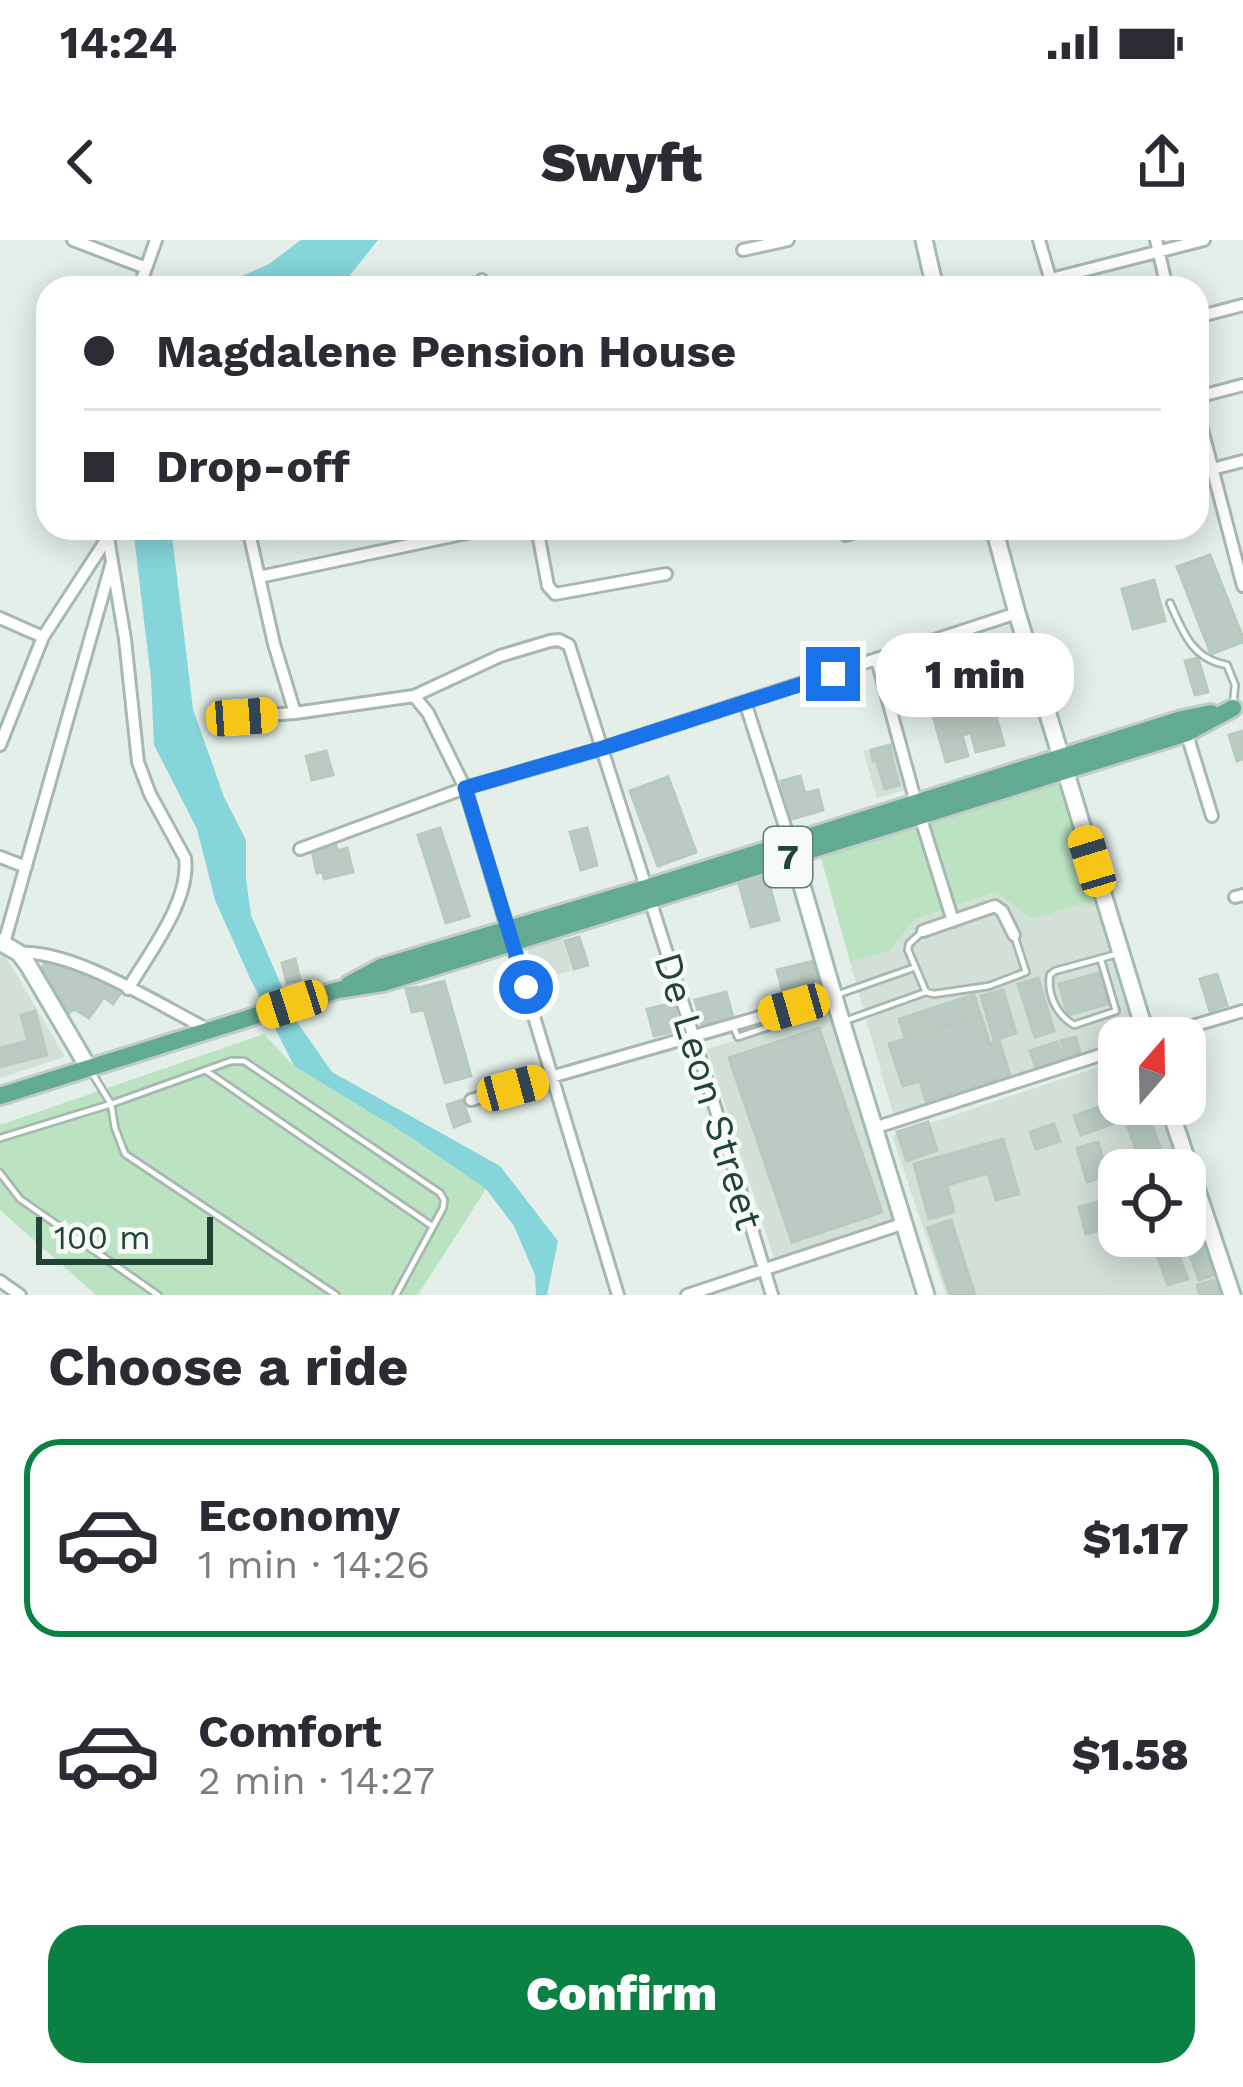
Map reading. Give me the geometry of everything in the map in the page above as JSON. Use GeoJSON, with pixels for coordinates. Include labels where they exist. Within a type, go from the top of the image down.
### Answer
{"type":"FeatureCollection","features":[{"type":"Feature","properties":{"kind":"main road","name":"7"},"geometry":{"type":"LineString","coordinates":[[0,1096],[338,990],[381,967],[510,936],[648,894],[1238,706]]}},
{"type":"Feature","properties":{"kind":"street"},"geometry":{"type":"LineString","coordinates":[[73,240],[146,268]]}},
{"type":"Feature","properties":{"kind":"street"},"geometry":{"type":"LineString","coordinates":[[143,276],[156,240]]}},
{"type":"Feature","properties":{"kind":"street"},"geometry":{"type":"LineString","coordinates":[[743,250],[788,240]]}},
{"type":"Feature","properties":{"kind":"street"},"geometry":{"type":"LineString","coordinates":[[924,240],[932,276]]}},
{"type":"Feature","properties":{"kind":"street"},"geometry":{"type":"LineString","coordinates":[[1040,240],[1050,276]]}},
{"type":"Feature","properties":{"kind":"street"},"geometry":{"type":"LineString","coordinates":[[1074,276],[1157,246],[1204,240]]}},
{"type":"Feature","properties":{"kind":"street"},"geometry":{"type":"LineString","coordinates":[[1157,246],[1164,276]]}},
{"type":"Feature","properties":{"kind":"street"},"geometry":{"type":"LineString","coordinates":[[1209,314],[1243,305]]}},
{"type":"Feature","properties":{"kind":"street"},"geometry":{"type":"LineString","coordinates":[[1209,394],[1243,385]]}},
{"type":"Feature","properties":{"kind":"street"},"geometry":{"type":"LineString","coordinates":[[1211,469],[1243,460]]}},
{"type":"Feature","properties":{"kind":"street"},"geometry":{"type":"LineString","coordinates":[[1209,461],[1243,586]]}},
{"type":"Feature","properties":{"kind":"street"},"geometry":{"type":"LineString","coordinates":[[0,745],[43,638],[104,540]]}},
{"type":"Feature","properties":{"kind":"street"},"geometry":{"type":"LineString","coordinates":[[109,540],[138,762],[187,868],[168,923],[128,989]]}},
{"type":"Feature","properties":{"kind":"street"},"geometry":{"type":"LineString","coordinates":[[251,540],[295,713]]}},
{"type":"Feature","properties":{"kind":"street"},"geometry":{"type":"LineString","coordinates":[[259,577],[433,540]]}},
{"type":"Feature","properties":{"kind":"street"},"geometry":{"type":"LineString","coordinates":[[539,540],[548,586],[554,594],[666,574]]}},
{"type":"Feature","properties":{"kind":"street"},"geometry":{"type":"LineString","coordinates":[[997,540],[1142,1017]]}},
{"type":"Feature","properties":{"kind":"street"},"geometry":{"type":"LineString","coordinates":[[88,1067],[8,946],[112,562]]}},
{"type":"Feature","properties":{"kind":"street"},"geometry":{"type":"LineString","coordinates":[[300,849],[465,788],[1017,613]]}},
{"type":"Feature","properties":{"kind":"street"},"geometry":{"type":"LineString","coordinates":[[0,618],[43,638]]}},
{"type":"Feature","properties":{"kind":"street","name":"De Leon Street"},"geometry":{"type":"LineString","coordinates":[[414,696],[500,656],[559,640],[568,645],[772,1295]]}},
{"type":"Feature","properties":{"kind":"street"},"geometry":{"type":"LineString","coordinates":[[877,660],[953,921]]}},
{"type":"Feature","properties":{"kind":"street"},"geometry":{"type":"LineString","coordinates":[[242,717],[414,696],[428,712],[465,788],[618,1295]]}},
{"type":"Feature","properties":{"kind":"street"},"geometry":{"type":"LineString","coordinates":[[745,703],[926,1295]]}},
{"type":"Feature","properties":{"kind":"street"},"geometry":{"type":"LineString","coordinates":[[1185,726],[1212,816]]}},
{"type":"Feature","properties":{"kind":"street"},"geometry":{"type":"LineString","coordinates":[[0,857],[26,867]]}},
{"type":"Feature","properties":{"kind":"street"},"geometry":{"type":"LineString","coordinates":[[923,931],[995,906],[1003,911],[1014,934]]}},
{"type":"Feature","properties":{"kind":"street"},"geometry":{"type":"LineString","coordinates":[[8,946],[56,956],[209,1030]]}},
{"type":"Feature","properties":{"kind":"street"},"geometry":{"type":"LineString","coordinates":[[471,1100],[833,996]]}},
{"type":"Feature","properties":{"kind":"street"},"geometry":{"type":"LineString","coordinates":[[1206,1022],[1243,1011]]}},
{"type":"Feature","properties":{"kind":"street"},"geometry":{"type":"LineString","coordinates":[[874,1128],[1098,1055]]}},
{"type":"Feature","properties":{"kind":"street"},"geometry":{"type":"LineString","coordinates":[[1175,1125],[1232,1295]]}},
{"type":"Feature","properties":{"kind":"street"},"geometry":{"type":"LineString","coordinates":[[687,1295],[902,1224]]}},
{"type":"Feature","properties":{"kind":"street"},"geometry":{"type":"LineString","coordinates":[[0,1281],[20,1295]]}},
{"type":"Feature","properties":{"kind":"lane"},"geometry":{"type":"LineString","coordinates":[[1170,603],[1187,641],[1210,662],[1227,665],[1238,706]]}},
{"type":"Feature","properties":{"kind":"lane"},"geometry":{"type":"LineString","coordinates":[[923,931],[908,950],[926,992]]}},
{"type":"Feature","properties":{"kind":"lane"},"geometry":{"type":"LineString","coordinates":[[842,1023],[926,992],[989,986],[1025,972],[1014,934]]}},
{"type":"Feature","properties":{"kind":"lane"},"geometry":{"type":"LineString","coordinates":[[1101,960],[1116,1011],[1074,1025],[1058,1013],[1050,993],[1050,975],[1120,953]]}},
{"type":"Feature","properties":{"kind":"lane"},"geometry":{"type":"LineString","coordinates":[[833,996],[913,968]]}},
{"type":"Feature","properties":{"kind":"lane"},"geometry":{"type":"LineString","coordinates":[[0,1138],[232,1061],[244,1061],[440,1193],[443,1208],[396,1295]]}},
{"type":"Feature","properties":{"kind":"lane"},"geometry":{"type":"LineString","coordinates":[[88,1067],[111,1104],[125,1154],[336,1295]]}},
{"type":"Feature","properties":{"kind":"lane"},"geometry":{"type":"LineString","coordinates":[[205,1070],[432,1226]]}},
{"type":"Feature","properties":{"kind":"lane"},"geometry":{"type":"LineString","coordinates":[[0,1173],[20,1199],[158,1295]]}},
{"type":"Feature","properties":{"kind":"shaded area"},"geometry":{"type":"Polygon","coordinates":[[[894,742],[908,789],[877,798],[863,751],[894,742]]]}},
{"type":"Feature","properties":{"kind":"shaded area"},"geometry":{"type":"Polygon","coordinates":[[[997,892],[1033,919],[1096,900],[1130,1017],[1098,1017],[1098,1051],[894,1117],[850,962],[890,951],[914,920],[997,892]]]}},
{"type":"Feature","properties":{"kind":"shaded area"},"geometry":{"type":"Polygon","coordinates":[[[561,936],[572,970],[538,981],[527,947],[561,936]]]}},
{"type":"Feature","properties":{"kind":"shaded area"},"geometry":{"type":"Polygon","coordinates":[[[0,955],[6,957],[65,1057],[0,1078],[0,955]]]}},
{"type":"Feature","properties":{"kind":"shaded area"},"geometry":{"type":"Polygon","coordinates":[[[830,1010],[898,1220],[774,1258],[707,1049],[830,1010]]]}},
{"type":"Feature","properties":{"kind":"shaded area"},"geometry":{"type":"Polygon","coordinates":[[[1098,1067],[1098,1125],[1169,1125],[1176,1149],[1098,1149],[1098,1257],[1206,1257],[1206,1242],[1223,1295],[946,1295],[892,1136],[1098,1067]]]}},
{"type":"Feature","properties":{"kind":"green space"},"geometry":{"type":"Polygon","coordinates":[[[1059,780],[1096,900],[1033,919],[996,892],[914,920],[890,951],[850,962],[820,854],[1059,780]]]}},
{"type":"Feature","properties":{"kind":"green space"},"geometry":{"type":"Polygon","coordinates":[[[264,1034],[294,1066],[486,1189],[418,1295],[96,1295],[0,1210],[0,1125],[264,1034]]]}},
{"type":"Feature","properties":{"kind":"water"},"geometry":{"type":"Polygon","coordinates":[[[301,240],[378,240],[349,276],[242,276],[269,264],[301,240]]]}},
{"type":"Feature","properties":{"kind":"water"},"geometry":{"type":"Polygon","coordinates":[[[134,540],[172,540],[193,709],[224,797],[246,840],[251,915],[297,1022],[332,1072],[500,1166],[558,1241],[547,1295],[536,1295],[535,1275],[514,1226],[486,1189],[294,1066],[215,900],[197,829],[154,745],[134,540]]]}},
{"type":"Feature","properties":{"kind":"building"},"geometry":{"type":"Polygon","coordinates":[[[1210,555],[1243,638],[1211,654],[1177,567],[1210,555]]]}},
{"type":"Feature","properties":{"kind":"building"},"geometry":{"type":"Polygon","coordinates":[[[1154,580],[1165,621],[1133,629],[1122,589],[1154,580]]]}},
{"type":"Feature","properties":{"kind":"building"},"geometry":{"type":"Polygon","coordinates":[[[1198,658],[1208,692],[1195,695],[1185,661],[1198,658]]]}},
{"type":"Feature","properties":{"kind":"building"},"geometry":{"type":"Polygon","coordinates":[[[949,688],[957,717],[966,714],[964,710],[992,702],[1004,745],[976,752],[971,733],[962,735],[968,756],[946,762],[927,694],[949,688]]]}},
{"type":"Feature","properties":{"kind":"building"},"geometry":{"type":"Polygon","coordinates":[[[1243,731],[1243,759],[1237,761],[1229,735],[1243,731]]]}},
{"type":"Feature","properties":{"kind":"building"},"geometry":{"type":"Polygon","coordinates":[[[890,745],[892,757],[873,761],[871,750],[890,745]]]}},
{"type":"Feature","properties":{"kind":"building"},"geometry":{"type":"Polygon","coordinates":[[[326,751],[333,775],[312,780],[306,756],[326,751]]]}},
{"type":"Feature","properties":{"kind":"building"},"geometry":{"type":"Polygon","coordinates":[[[892,759],[899,785],[885,789],[877,763],[892,759]]]}},
{"type":"Feature","properties":{"kind":"building"},"geometry":{"type":"Polygon","coordinates":[[[800,776],[805,793],[818,790],[823,810],[792,819],[781,781],[800,776]]]}},
{"type":"Feature","properties":{"kind":"building"},"geometry":{"type":"Polygon","coordinates":[[[668,777],[696,852],[658,866],[630,791],[668,777]]]}},
{"type":"Feature","properties":{"kind":"building"},"geometry":{"type":"Polygon","coordinates":[[[440,828],[469,916],[446,923],[418,835],[440,828]]]}},
{"type":"Feature","properties":{"kind":"building"},"geometry":{"type":"Polygon","coordinates":[[[587,828],[597,865],[581,870],[570,832],[587,828]]]}},
{"type":"Feature","properties":{"kind":"building"},"geometry":{"type":"Polygon","coordinates":[[[336,845],[337,851],[347,848],[353,872],[324,879],[323,872],[317,873],[312,851],[336,845]]]}},
{"type":"Feature","properties":{"kind":"building"},"geometry":{"type":"Polygon","coordinates":[[[766,873],[779,920],[751,927],[738,880],[766,873]]]}},
{"type":"Feature","properties":{"kind":"building"},"geometry":{"type":"Polygon","coordinates":[[[579,937],[588,965],[574,969],[565,941],[579,937]]]}},
{"type":"Feature","properties":{"kind":"building"},"geometry":{"type":"Polygon","coordinates":[[[295,959],[300,980],[287,983],[282,963],[295,959]]]}},
{"type":"Feature","properties":{"kind":"building"},"geometry":{"type":"Polygon","coordinates":[[[46,961],[122,991],[113,1004],[104,997],[89,1018],[74,1009],[69,1013],[41,970],[46,961]]]}},
{"type":"Feature","properties":{"kind":"building"},"geometry":{"type":"Polygon","coordinates":[[[813,961],[821,991],[785,1000],[777,970],[813,961]]]}},
{"type":"Feature","properties":{"kind":"building"},"geometry":{"type":"Polygon","coordinates":[[[1099,973],[1108,1004],[1068,1015],[1059,984],[1099,973]]]}},
{"type":"Feature","properties":{"kind":"building"},"geometry":{"type":"Polygon","coordinates":[[[1217,974],[1227,1005],[1210,1011],[1200,979],[1217,974]]]}},
{"type":"Feature","properties":{"kind":"building"},"geometry":{"type":"Polygon","coordinates":[[[1038,978],[1054,1031],[1035,1037],[1018,984],[1038,978]]]}},
{"type":"Feature","properties":{"kind":"building"},"geometry":{"type":"Polygon","coordinates":[[[444,981],[471,1076],[445,1083],[418,988],[444,981]]]}},
{"type":"Feature","properties":{"kind":"building"},"geometry":{"type":"Polygon","coordinates":[[[417,987],[422,1010],[412,1012],[406,989],[417,987]]]}},
{"type":"Feature","properties":{"kind":"building"},"geometry":{"type":"Polygon","coordinates":[[[1003,990],[1016,1033],[994,1040],[981,996],[1003,990]]]}},
{"type":"Feature","properties":{"kind":"building"},"geometry":{"type":"Polygon","coordinates":[[[726,992],[733,1017],[702,1026],[695,1000],[726,992]]]}},
{"type":"Feature","properties":{"kind":"building"},"geometry":{"type":"Polygon","coordinates":[[[974,995],[980,1013],[905,1037],[899,1019],[974,995]]]}},
{"type":"Feature","properties":{"kind":"building"},"geometry":{"type":"Polygon","coordinates":[[[673,1003],[680,1030],[654,1036],[647,1009],[673,1003]]]}},
{"type":"Feature","properties":{"kind":"building"},"geometry":{"type":"Polygon","coordinates":[[[35,1011],[47,1055],[0,1067],[0,1048],[28,1041],[21,1015],[35,1011]]]}},
{"type":"Feature","properties":{"kind":"building"},"geometry":{"type":"Polygon","coordinates":[[[981,1016],[990,1044],[999,1041],[1010,1075],[926,1101],[920,1081],[903,1086],[889,1044],[981,1016]]]}},
{"type":"Feature","properties":{"kind":"building"},"geometry":{"type":"Polygon","coordinates":[[[819,1028],[882,1212],[792,1242],[729,1058],[819,1028]]]}},
{"type":"Feature","properties":{"kind":"building"},"geometry":{"type":"Polygon","coordinates":[[[1076,1037],[1080,1054],[1065,1058],[1061,1041],[1076,1037]]]}},
{"type":"Feature","properties":{"kind":"building"},"geometry":{"type":"Polygon","coordinates":[[[1057,1042],[1063,1061],[1037,1070],[1030,1051],[1057,1042]]]}},
{"type":"Feature","properties":{"kind":"building"},"geometry":{"type":"Polygon","coordinates":[[[462,1100],[470,1121],[454,1127],[447,1105],[462,1100]]]}},
{"type":"Feature","properties":{"kind":"building"},"geometry":{"type":"Polygon","coordinates":[[[1098,1107],[1098,1125],[1108,1125],[1081,1135],[1074,1116],[1098,1107]]]}},
{"type":"Feature","properties":{"kind":"building"},"geometry":{"type":"Polygon","coordinates":[[[928,1122],[937,1150],[907,1161],[897,1132],[928,1122]]]}},
{"type":"Feature","properties":{"kind":"building"},"geometry":{"type":"Polygon","coordinates":[[[1054,1124],[1060,1141],[1036,1149],[1030,1132],[1054,1124]]]}},
{"type":"Feature","properties":{"kind":"building"},"geometry":{"type":"Polygon","coordinates":[[[1127,1125],[1152,1125],[1161,1149],[1136,1149],[1127,1125]]]}},
{"type":"Feature","properties":{"kind":"building"},"geometry":{"type":"Polygon","coordinates":[[[1003,1139],[1019,1194],[996,1200],[988,1173],[947,1185],[954,1212],[929,1219],[914,1164],[1003,1139]]]}},
{"type":"Feature","properties":{"kind":"building"},"geometry":{"type":"Polygon","coordinates":[[[1098,1142],[1098,1179],[1087,1182],[1077,1148],[1098,1142]]]}},
{"type":"Feature","properties":{"kind":"building"},"geometry":{"type":"Polygon","coordinates":[[[1098,1202],[1098,1231],[1086,1234],[1079,1207],[1098,1202]]]}},
{"type":"Feature","properties":{"kind":"building"},"geometry":{"type":"Polygon","coordinates":[[[951,1220],[975,1295],[950,1295],[928,1228],[951,1220]]]}},
{"type":"Feature","properties":{"kind":"building"},"geometry":{"type":"Polygon","coordinates":[[[1206,1246],[1217,1274],[1199,1280],[1191,1257],[1206,1257],[1206,1246]]]}},
{"type":"Feature","properties":{"kind":"building"},"geometry":{"type":"Polygon","coordinates":[[[1158,1257],[1180,1257],[1188,1279],[1168,1285],[1158,1257]]]}},
{"type":"Feature","properties":{"kind":"building"},"geometry":{"type":"Polygon","coordinates":[[[1214,1280],[1220,1295],[1200,1295],[1197,1285],[1214,1280]]]}},
{"type":"Feature","properties":{"kind":"route"},"geometry":{"type":"LineString","coordinates":[[526,987],[465,788],[833,674]]}}]}
